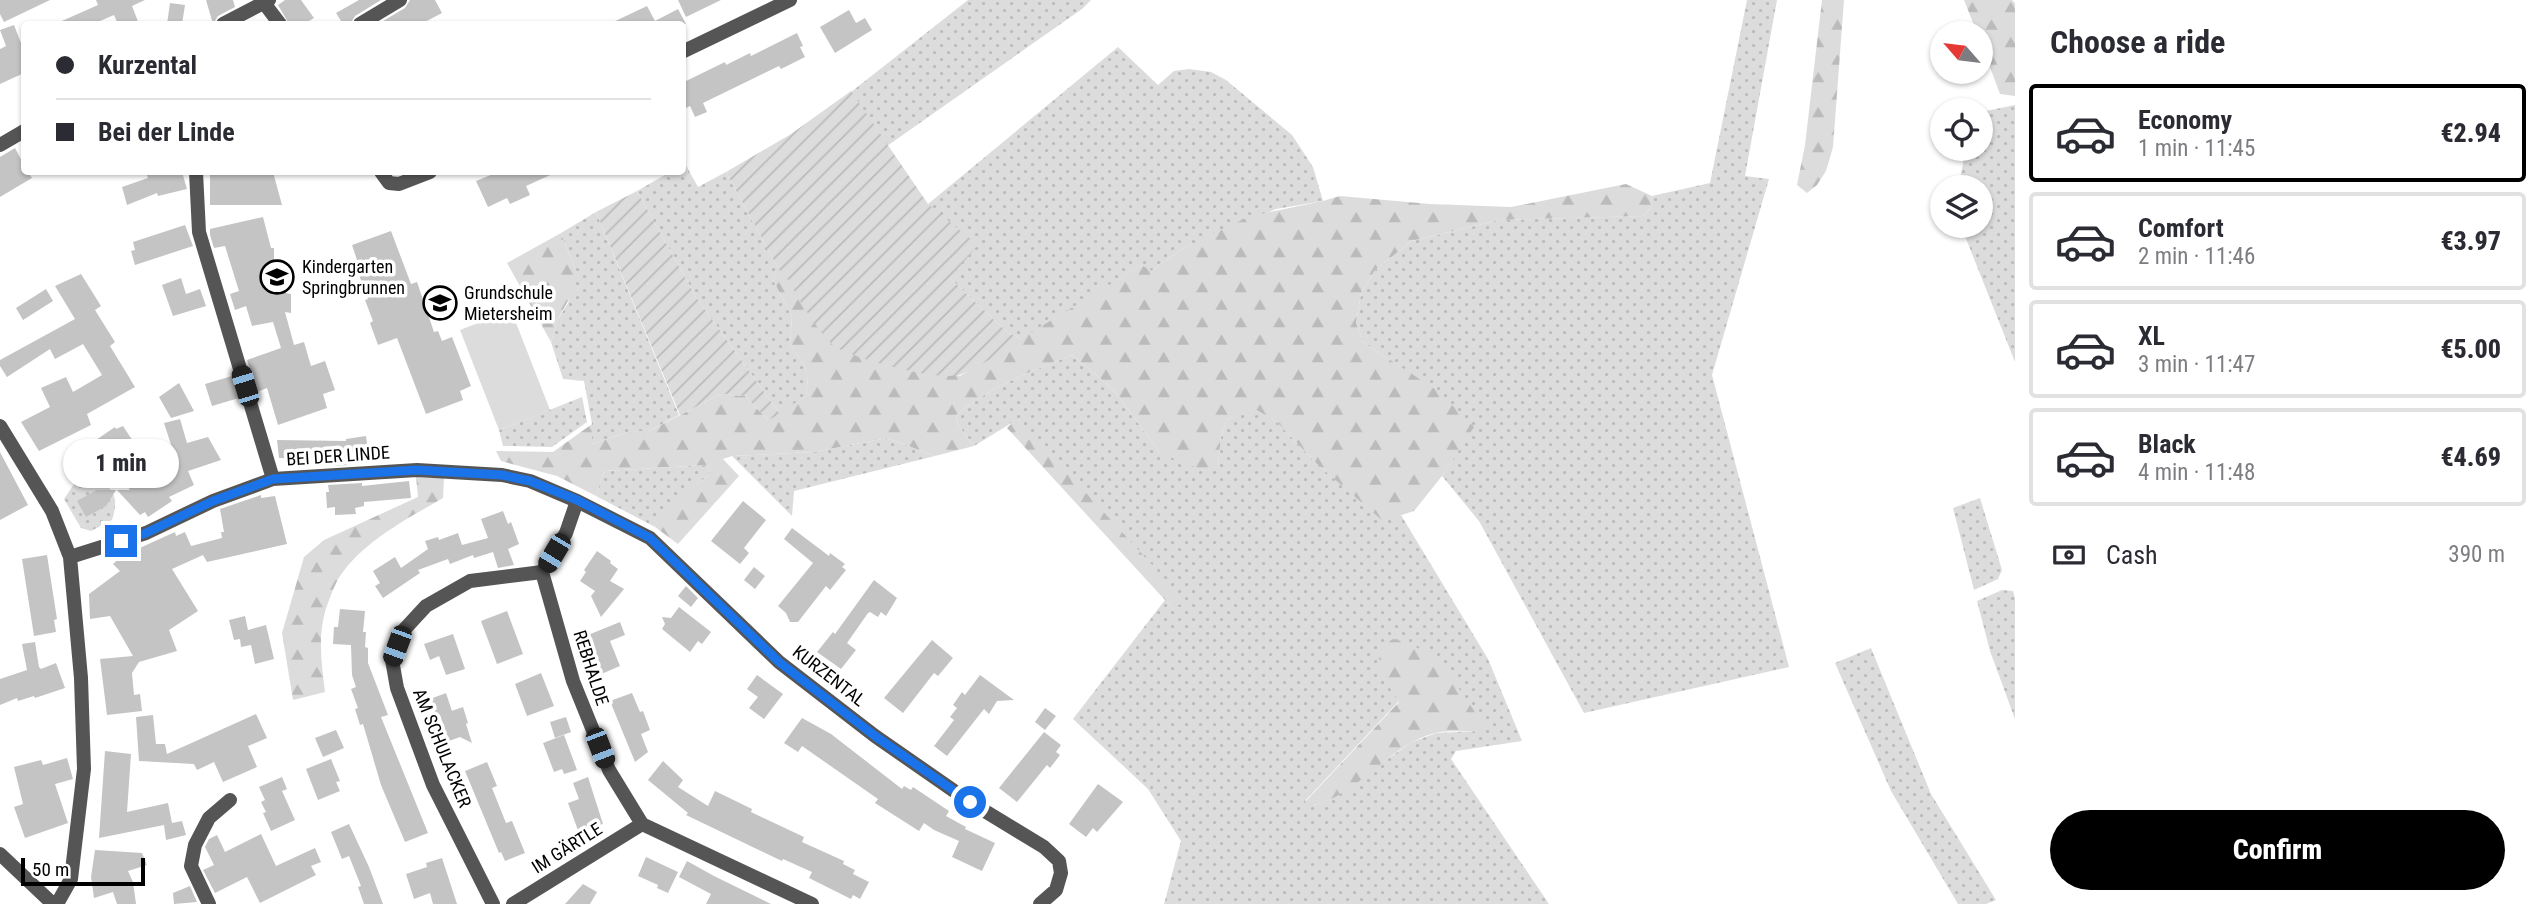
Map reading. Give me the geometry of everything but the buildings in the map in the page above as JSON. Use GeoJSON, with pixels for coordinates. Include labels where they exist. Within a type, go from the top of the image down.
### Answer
{"type":"FeatureCollection","features":[{"type":"Feature","properties":{"kind":"street"},"geometry":{"type":"LineString","coordinates":[[365,21],[400,0]]}},
{"type":"Feature","properties":{"kind":"street"},"geometry":{"type":"LineString","coordinates":[[686,50],[790,0]]}},
{"type":"Feature","properties":{"kind":"street"},"geometry":{"type":"LineString","coordinates":[[227,21],[248,6],[266,1],[278,21]]}},
{"type":"Feature","properties":{"kind":"street"},"geometry":{"type":"LineString","coordinates":[[0,145],[21,133]]}},
{"type":"Feature","properties":{"kind":"street"},"geometry":{"type":"LineString","coordinates":[[196,175],[199,232],[273,479]]}},
{"type":"Feature","properties":{"kind":"street"},"geometry":{"type":"LineString","coordinates":[[385,177],[399,184],[422,175]]}},
{"type":"Feature","properties":{"kind":"street"},"geometry":{"type":"LineString","coordinates":[[0,426],[52,511],[70,557],[84,769],[71,879],[55,904],[0,854]]}},
{"type":"Feature","properties":{"kind":"street","name":"BEI DER LINDE"},"geometry":{"type":"LineString","coordinates":[[70,557],[146,533],[213,501],[273,479],[417,470],[502,475],[530,481],[577,500]]}},
{"type":"Feature","properties":{"kind":"street"},"geometry":{"type":"LineString","coordinates":[[542,572],[566,533],[577,500]]}},
{"type":"Feature","properties":{"kind":"street","name":"KURZENTAL"},"geometry":{"type":"LineString","coordinates":[[577,500],[650,538],[779,662],[875,736],[970,802],[1044,847],[1059,861],[1061,873],[1056,890],[1040,904]]}},
{"type":"Feature","properties":{"kind":"street","name":"REBHALDE"},"geometry":{"type":"LineString","coordinates":[[542,572],[573,681],[609,770],[642,824]]}},
{"type":"Feature","properties":{"kind":"street","name":"AM SCHULACKER"},"geometry":{"type":"LineString","coordinates":[[493,904],[433,785],[397,688],[392,660],[402,632],[426,606],[470,581],[542,572]]}},
{"type":"Feature","properties":{"kind":"street"},"geometry":{"type":"LineString","coordinates":[[209,904],[191,866],[195,845],[209,818],[230,800]]}},
{"type":"Feature","properties":{"kind":"street"},"geometry":{"type":"LineString","coordinates":[[642,824],[812,904]]}},
{"type":"Feature","properties":{"kind":"street","name":"IM GÄRTLE"},"geometry":{"type":"LineString","coordinates":[[513,904],[642,824]]}},
{"type":"Feature","properties":{"kind":"green space"},"geometry":{"type":"Polygon","coordinates":[[[968,0],[1091,0],[887,146],[851,92],[968,0]]]}},
{"type":"Feature","properties":{"kind":"green space"},"geometry":{"type":"Polygon","coordinates":[[[1747,0],[1777,0],[1745,176],[1769,179],[1712,375],[1789,667],[1584,713],[1479,521],[1442,476],[1473,427],[1396,364],[1364,343],[1356,323],[1361,293],[1375,270],[1412,241],[1499,220],[1643,216],[1651,208],[1652,196],[1710,183],[1747,0]]]}},
{"type":"Feature","properties":{"kind":"green space"},"geometry":{"type":"Polygon","coordinates":[[[1822,0],[1844,0],[1833,147],[1826,171],[1817,185],[1807,193],[1797,185],[1805,145],[1822,0]]]}},
{"type":"Feature","properties":{"kind":"green space"},"geometry":{"type":"Polygon","coordinates":[[[1964,0],[2012,0],[2015,3],[2015,96],[2000,94],[1993,75],[1993,21],[1972,21],[1964,0]]]}},
{"type":"Feature","properties":{"kind":"green space"},"geometry":{"type":"Polygon","coordinates":[[[1118,47],[1158,85],[1174,71],[1189,69],[1211,72],[1226,80],[1292,135],[1313,167],[1323,201],[1276,209],[1184,248],[1151,271],[1142,265],[1023,339],[1008,333],[950,278],[928,204],[1118,47]]]}},
{"type":"Feature","properties":{"kind":"green space"},"geometry":{"type":"Polygon","coordinates":[[[851,91],[928,204],[978,245],[950,278],[1008,333],[1023,339],[962,374],[952,376],[918,373],[879,363],[836,347],[814,323],[783,272],[779,270],[726,172],[791,134],[851,91]]]}},
{"type":"Feature","properties":{"kind":"green space"},"geometry":{"type":"Polygon","coordinates":[[[2015,105],[2015,362],[1966,238],[1993,238],[1993,175],[1961,175],[1963,161],[1993,161],[1993,110],[2015,105]]]}},
{"type":"Feature","properties":{"kind":"green space"},"geometry":{"type":"Polygon","coordinates":[[[686,165],[698,187],[726,172],[779,270],[776,270],[773,280],[792,317],[790,344],[805,367],[808,377],[806,396],[780,414],[696,297],[637,191],[665,175],[686,175],[686,165]]]}},
{"type":"Feature","properties":{"kind":"green space"},"geometry":{"type":"Polygon","coordinates":[[[1626,184],[1652,196],[1651,208],[1643,216],[1499,220],[1412,241],[1375,270],[1361,293],[1356,323],[1364,343],[1438,391],[1474,427],[1442,476],[1414,511],[1383,521],[1317,464],[1277,422],[1257,410],[1227,419],[1221,437],[1218,464],[1202,470],[1160,453],[1114,390],[1072,355],[997,388],[956,415],[958,425],[974,446],[935,456],[887,438],[814,452],[732,456],[723,459],[739,476],[678,544],[655,527],[660,514],[710,474],[708,465],[604,471],[596,496],[557,476],[501,461],[496,451],[553,452],[592,424],[592,444],[632,431],[649,431],[721,394],[745,396],[768,420],[806,396],[808,377],[805,367],[790,344],[792,317],[773,280],[776,269],[783,271],[816,324],[960,376],[1142,265],[1151,271],[1184,248],[1250,216],[1340,196],[1430,204],[1511,207],[1626,184]]]}},
{"type":"Feature","properties":{"kind":"green space"},"geometry":{"type":"Polygon","coordinates":[[[637,191],[696,297],[780,414],[768,420],[745,396],[721,394],[680,415],[596,212],[637,191]]]}},
{"type":"Feature","properties":{"kind":"green space"},"geometry":{"type":"Polygon","coordinates":[[[596,212],[679,415],[649,431],[632,431],[592,444],[592,424],[584,381],[563,379],[551,342],[557,321],[568,303],[575,269],[561,233],[596,212]]]}},
{"type":"Feature","properties":{"kind":"green space"},"geometry":{"type":"Polygon","coordinates":[[[561,233],[575,269],[576,286],[557,321],[551,342],[507,263],[561,233]]]}},
{"type":"Feature","properties":{"kind":"green space"},"geometry":{"type":"Polygon","coordinates":[[[511,310],[550,410],[499,430],[460,330],[511,310]]]}},
{"type":"Feature","properties":{"kind":"green space"},"geometry":{"type":"Polygon","coordinates":[[[1072,355],[1114,390],[1160,453],[1218,464],[1221,437],[1227,419],[1257,409],[1277,422],[1317,464],[1383,520],[1401,515],[1488,659],[1522,741],[1456,751],[1451,759],[1549,904],[1164,904],[1181,841],[1148,789],[1073,719],[1165,600],[1173,607],[1018,419],[974,446],[958,425],[956,415],[997,388],[1072,355]],[[1399,701],[1305,801],[1315,805],[1328,800],[1412,742],[1436,733],[1479,731],[1399,701]]]}},
{"type":"Feature","properties":{"kind":"green space"},"geometry":{"type":"Polygon","coordinates":[[[582,397],[587,422],[552,447],[503,446],[499,430],[582,397]]]}},
{"type":"Feature","properties":{"kind":"green space"},"geometry":{"type":"Polygon","coordinates":[[[1017,418],[1178,593],[1182,604],[1173,607],[1165,600],[1007,428],[1017,418]]]}},
{"type":"Feature","properties":{"kind":"green space"},"geometry":{"type":"Polygon","coordinates":[[[887,438],[935,456],[794,491],[792,516],[732,456],[814,452],[887,438]]]}},
{"type":"Feature","properties":{"kind":"green space"},"geometry":{"type":"Polygon","coordinates":[[[708,465],[710,474],[661,514],[655,527],[596,496],[604,471],[708,465]]]}},
{"type":"Feature","properties":{"kind":"green space"},"geometry":{"type":"Polygon","coordinates":[[[416,477],[444,478],[443,498],[374,541],[340,576],[322,625],[321,654],[325,692],[293,700],[282,633],[304,557],[324,540],[418,497],[416,477]]]}},
{"type":"Feature","properties":{"kind":"green space"},"geometry":{"type":"Polygon","coordinates":[[[90,478],[109,488],[115,498],[112,520],[91,531],[81,528],[64,499],[74,484],[90,478]]]}},
{"type":"Feature","properties":{"kind":"green space"},"geometry":{"type":"Polygon","coordinates":[[[1980,498],[2002,570],[1998,579],[1974,590],[1953,508],[1980,498]]]}},
{"type":"Feature","properties":{"kind":"green space"},"geometry":{"type":"Polygon","coordinates":[[[2002,590],[2013,591],[2015,598],[2015,719],[1990,651],[1977,601],[2002,590]]]}},
{"type":"Feature","properties":{"kind":"green space"},"geometry":{"type":"Polygon","coordinates":[[[1393,639],[1423,651],[1435,661],[1457,685],[1484,726],[1479,731],[1440,732],[1418,739],[1342,793],[1309,806],[1305,802],[1399,702],[1378,663],[1383,646],[1393,639]]]}},
{"type":"Feature","properties":{"kind":"green space"},"geometry":{"type":"Polygon","coordinates":[[[1871,648],[1931,794],[1996,900],[1986,904],[1958,904],[1891,791],[1835,663],[1871,648]]]}},
{"type":"Feature","properties":{"kind":"place","name":"Kindergarten Springbrunnen"},"geometry":{"type":"Point","coordinates":[277,277]}},
{"type":"Feature","properties":{"kind":"place","name":"Grundschule Mietersheim"},"geometry":{"type":"Point","coordinates":[440,303]}},
{"type":"Feature","properties":{"kind":"route"},"geometry":{"type":"LineString","coordinates":[[121,541],[146,533],[213,501],[273,479],[417,470],[502,475],[530,481],[577,500],[650,538],[779,662],[875,736],[970,802]]}}]}
